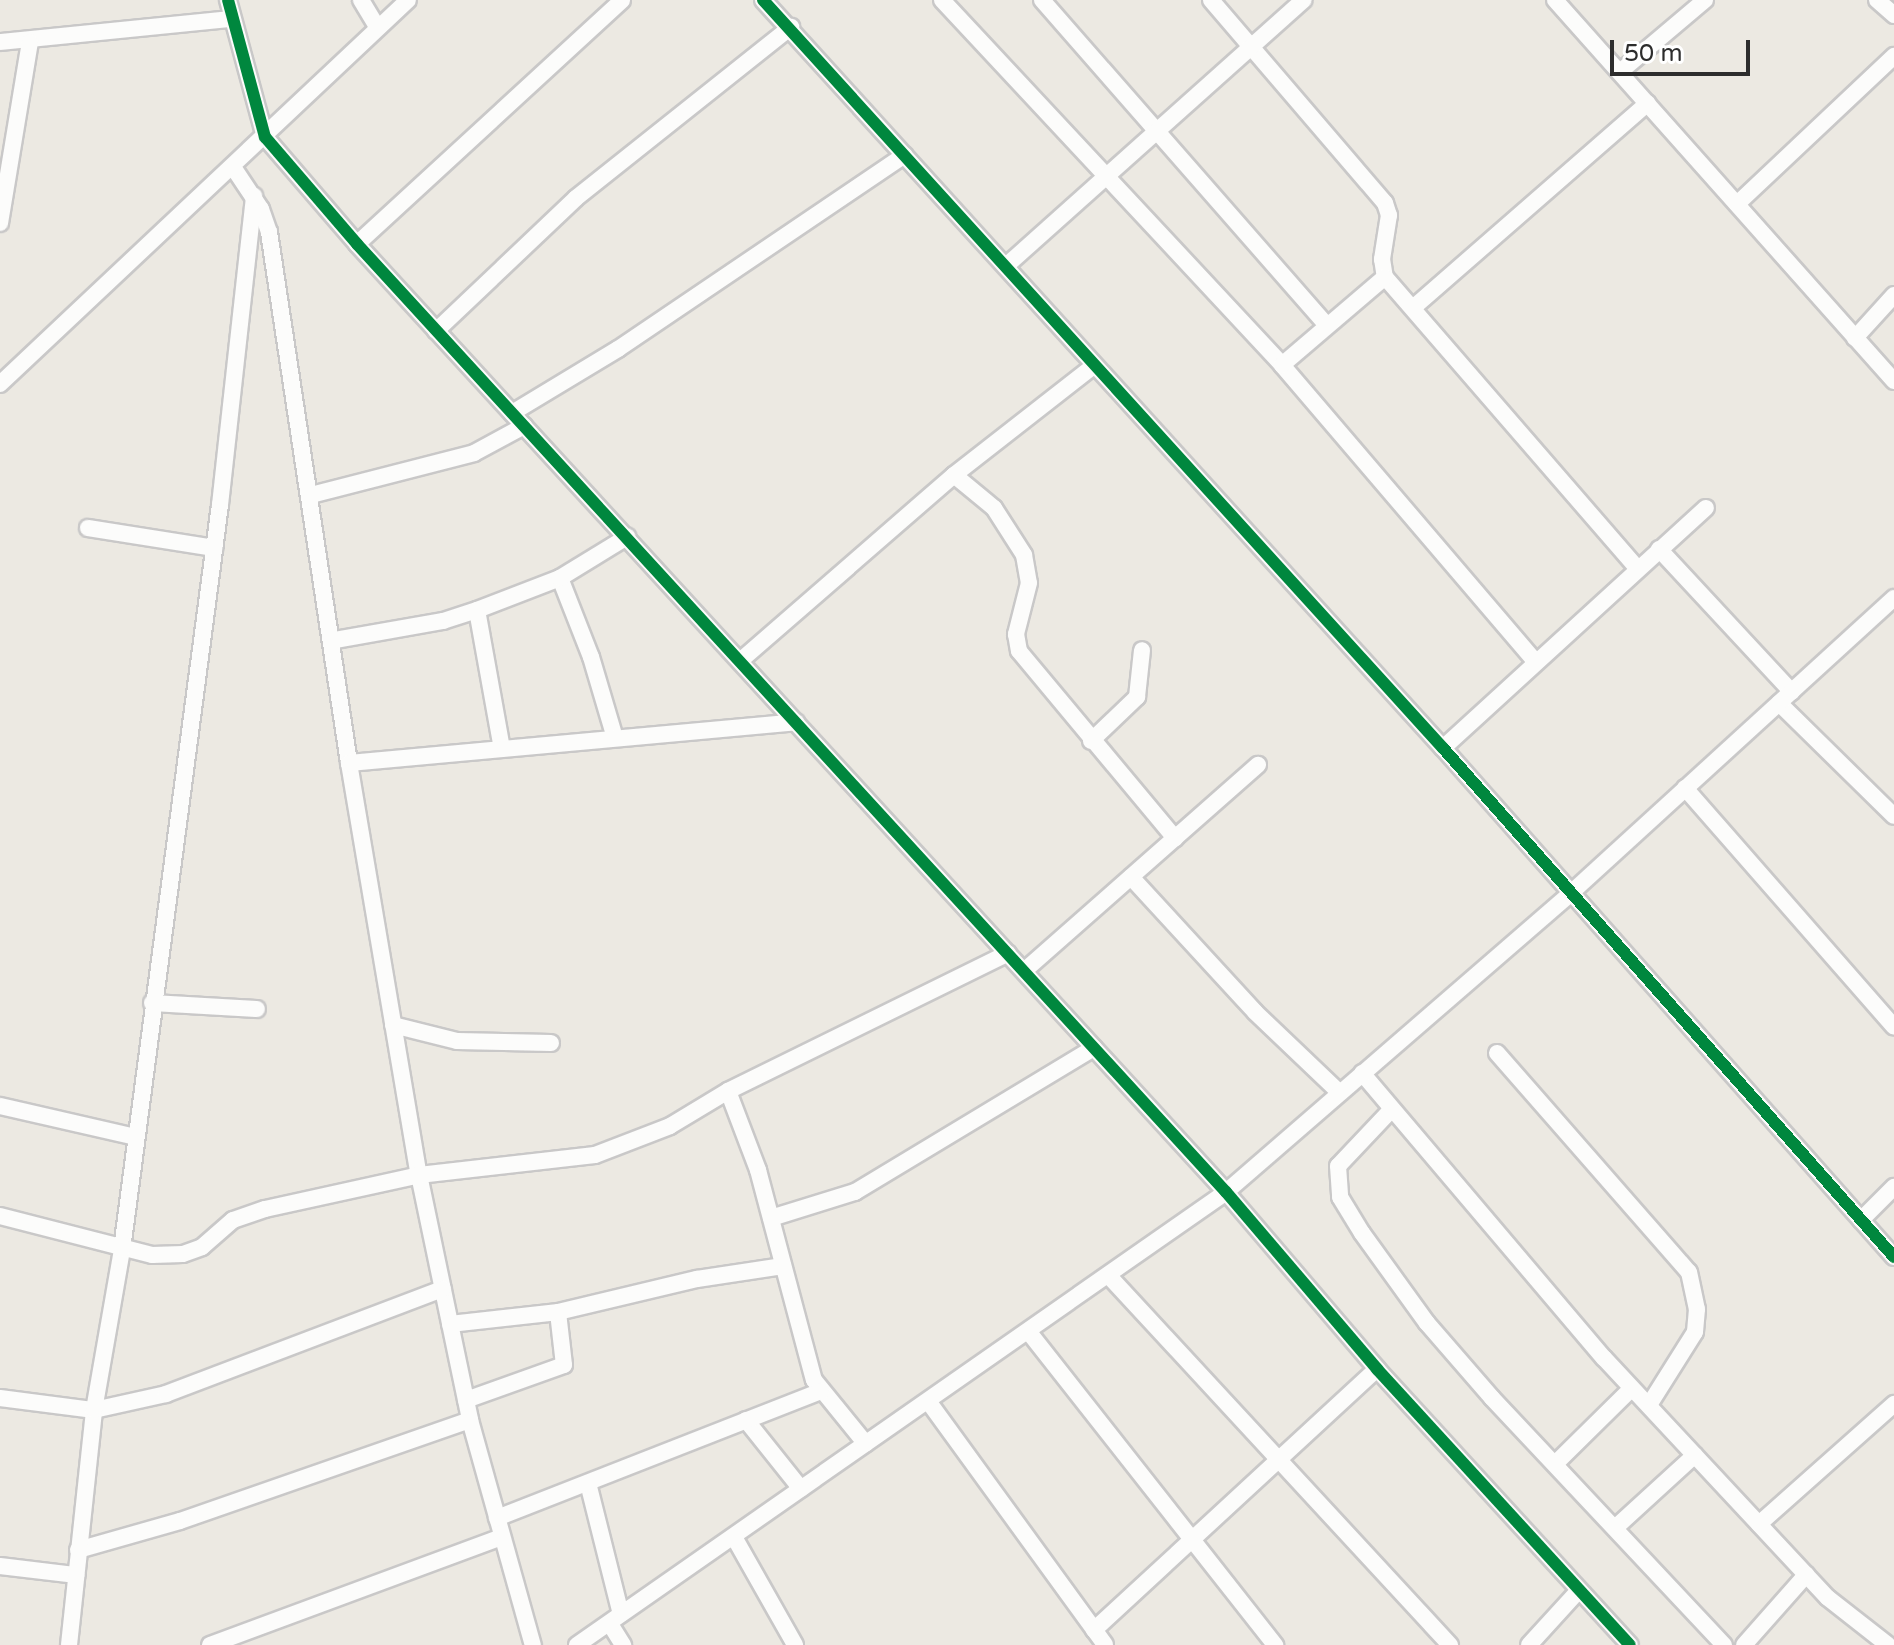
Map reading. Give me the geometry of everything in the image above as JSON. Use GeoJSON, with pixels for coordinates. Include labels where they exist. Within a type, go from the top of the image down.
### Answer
{"type":"FeatureCollection","features":[{"type":"Feature","properties":{"kind":"street"},"geometry":{"type":"LineString","coordinates":[[228,0],[265,137],[436,331],[1226,1192],[1377,1369],[1630,1645]]}},
{"type":"Feature","properties":{"kind":"street"},"geometry":{"type":"LineString","coordinates":[[361,0],[377,27]]}},
{"type":"Feature","properties":{"kind":"street"},"geometry":{"type":"LineString","coordinates":[[0,384],[408,0]]}},
{"type":"Feature","properties":{"kind":"street"},"geometry":{"type":"LineString","coordinates":[[357,244],[622,0]]}},
{"type":"Feature","properties":{"kind":"street"},"geometry":{"type":"LineString","coordinates":[[763,0],[791,27],[1006,266],[1092,367],[1443,748],[1894,1257]]}},
{"type":"Feature","properties":{"kind":"street"},"geometry":{"type":"LineString","coordinates":[[942,0],[1282,365],[1535,661]]}},
{"type":"Feature","properties":{"kind":"street"},"geometry":{"type":"LineString","coordinates":[[1042,0],[1327,325]]}},
{"type":"Feature","properties":{"kind":"street"},"geometry":{"type":"LineString","coordinates":[[1211,0],[1254,46],[1385,203],[1389,215],[1382,259],[1385,277],[1636,567]]}},
{"type":"Feature","properties":{"kind":"street"},"geometry":{"type":"LineString","coordinates":[[1006,266],[1160,133],[1303,0]]}},
{"type":"Feature","properties":{"kind":"street"},"geometry":{"type":"LineString","coordinates":[[1555,0],[1894,381]]}},
{"type":"Feature","properties":{"kind":"street"},"geometry":{"type":"LineString","coordinates":[[1621,71],[1705,0]]}},
{"type":"Feature","properties":{"kind":"street"},"geometry":{"type":"LineString","coordinates":[[1877,0],[1894,15]]}},
{"type":"Feature","properties":{"kind":"street"},"geometry":{"type":"LineString","coordinates":[[0,42],[30,42],[231,19]]}},
{"type":"Feature","properties":{"kind":"street"},"geometry":{"type":"LineString","coordinates":[[436,331],[576,198],[791,27]]}},
{"type":"Feature","properties":{"kind":"street"},"geometry":{"type":"LineString","coordinates":[[0,223],[30,42]]}},
{"type":"Feature","properties":{"kind":"street"},"geometry":{"type":"LineString","coordinates":[[1737,204],[1894,56]]}},
{"type":"Feature","properties":{"kind":"street"},"geometry":{"type":"LineString","coordinates":[[1414,307],[1648,103]]}},
{"type":"Feature","properties":{"kind":"street"},"geometry":{"type":"LineString","coordinates":[[512,413],[618,349],[905,155]]}},
{"type":"Feature","properties":{"kind":"street"},"geometry":{"type":"LineString","coordinates":[[233,167],[254,196],[269,232],[335,640],[349,763],[419,1175],[470,1420],[533,1645]]}},
{"type":"Feature","properties":{"kind":"street"},"geometry":{"type":"LineString","coordinates":[[69,1645],[94,1410],[122,1249],[214,548],[254,196]]}},
{"type":"Feature","properties":{"kind":"street"},"geometry":{"type":"LineString","coordinates":[[1282,365],[1385,277]]}},
{"type":"Feature","properties":{"kind":"street"},"geometry":{"type":"LineString","coordinates":[[1855,338],[1894,295]]}},
{"type":"Feature","properties":{"kind":"street"},"geometry":{"type":"LineString","coordinates":[[740,661],[954,475],[1092,367]]}},
{"type":"Feature","properties":{"kind":"street"},"geometry":{"type":"LineString","coordinates":[[311,495],[474,453],[524,426]]}},
{"type":"Feature","properties":{"kind":"street"},"geometry":{"type":"LineString","coordinates":[[954,475],[994,508],[1024,555],[1029,583],[1016,642],[1091,741],[1175,838]]}},
{"type":"Feature","properties":{"kind":"street"},"geometry":{"type":"LineString","coordinates":[[1443,748],[1636,567],[1706,508]]}},
{"type":"Feature","properties":{"kind":"street"},"geometry":{"type":"LineString","coordinates":[[88,528],[214,548]]}},
{"type":"Feature","properties":{"kind":"street"},"geometry":{"type":"LineString","coordinates":[[335,640],[443,621],[477,610],[560,578],[627,537]]}},
{"type":"Feature","properties":{"kind":"street"},"geometry":{"type":"LineString","coordinates":[[1659,549],[1785,697],[1894,816]]}},
{"type":"Feature","properties":{"kind":"street"},"geometry":{"type":"LineString","coordinates":[[560,578],[591,657],[615,738]]}},
{"type":"Feature","properties":{"kind":"street"},"geometry":{"type":"LineString","coordinates":[[577,1645],[1226,1192],[1572,892],[1785,697],[1891,608]]}},
{"type":"Feature","properties":{"kind":"street"},"geometry":{"type":"LineString","coordinates":[[477,610],[502,749]]}},
{"type":"Feature","properties":{"kind":"street"},"geometry":{"type":"LineString","coordinates":[[1091,741],[1137,697],[1142,650]]}},
{"type":"Feature","properties":{"kind":"street"},"geometry":{"type":"LineString","coordinates":[[349,763],[796,722]]}},
{"type":"Feature","properties":{"kind":"street"},"geometry":{"type":"LineString","coordinates":[[1024,971],[1258,765]]}},
{"type":"Feature","properties":{"kind":"street"},"geometry":{"type":"LineString","coordinates":[[1685,788],[1894,1027]]}},
{"type":"Feature","properties":{"kind":"street"},"geometry":{"type":"LineString","coordinates":[[1131,877],[1255,1012],[1340,1093]]}},
{"type":"Feature","properties":{"kind":"street"},"geometry":{"type":"LineString","coordinates":[[0,1216],[122,1249],[183,1254],[202,1247],[233,1220],[255,1213],[419,1175],[595,1155],[670,1126],[728,1091],[1008,953]]}},
{"type":"Feature","properties":{"kind":"street"},"geometry":{"type":"LineString","coordinates":[[152,1003],[257,1009]]}},
{"type":"Feature","properties":{"kind":"street"},"geometry":{"type":"LineString","coordinates":[[393,1025],[457,1041],[551,1043]]}},
{"type":"Feature","properties":{"kind":"street"},"geometry":{"type":"LineString","coordinates":[[771,1218],[855,1192],[1094,1048]]}},
{"type":"Feature","properties":{"kind":"street"},"geometry":{"type":"LineString","coordinates":[[1497,1053],[1689,1272],[1697,1309],[1695,1332],[1649,1405]]}},
{"type":"Feature","properties":{"kind":"street"},"geometry":{"type":"LineString","coordinates":[[1362,1073],[1632,1388],[1846,1616],[1888,1645]]}},
{"type":"Feature","properties":{"kind":"street"},"geometry":{"type":"LineString","coordinates":[[728,1091],[771,1218],[814,1380],[866,1444]]}},
{"type":"Feature","properties":{"kind":"street"},"geometry":{"type":"LineString","coordinates":[[0,1106],[135,1137]]}},
{"type":"Feature","properties":{"kind":"street"},"geometry":{"type":"LineString","coordinates":[[1391,1110],[1344,1155],[1335,1178],[1340,1197],[1427,1323],[1724,1645]]}},
{"type":"Feature","properties":{"kind":"street"},"geometry":{"type":"LineString","coordinates":[[1861,1220],[1894,1187]]}},
{"type":"Feature","properties":{"kind":"street"},"geometry":{"type":"LineString","coordinates":[[450,1324],[558,1312],[697,1279],[783,1266]]}},
{"type":"Feature","properties":{"kind":"street"},"geometry":{"type":"LineString","coordinates":[[1108,1275],[1450,1645]]}},
{"type":"Feature","properties":{"kind":"street"},"geometry":{"type":"LineString","coordinates":[[0,1398],[94,1410],[166,1394],[443,1289]]}},
{"type":"Feature","properties":{"kind":"street"},"geometry":{"type":"LineString","coordinates":[[466,1400],[564,1365],[558,1312]]}},
{"type":"Feature","properties":{"kind":"street"},"geometry":{"type":"LineString","coordinates":[[1028,1331],[1275,1645]]}},
{"type":"Feature","properties":{"kind":"street"},"geometry":{"type":"LineString","coordinates":[[1094,1630],[1281,1462],[1377,1369]]}},
{"type":"Feature","properties":{"kind":"street"},"geometry":{"type":"LineString","coordinates":[[1557,1462],[1632,1388]]}},
{"type":"Feature","properties":{"kind":"street"},"geometry":{"type":"LineString","coordinates":[[497,1518],[821,1391]]}},
{"type":"Feature","properties":{"kind":"street"},"geometry":{"type":"LineString","coordinates":[[928,1401],[1105,1645]]}},
{"type":"Feature","properties":{"kind":"street"},"geometry":{"type":"LineString","coordinates":[[1759,1524],[1894,1404]]}},
{"type":"Feature","properties":{"kind":"street"},"geometry":{"type":"LineString","coordinates":[[78,1550],[180,1521],[470,1420]]}},
{"type":"Feature","properties":{"kind":"street"},"geometry":{"type":"LineString","coordinates":[[746,1420],[801,1489]]}},
{"type":"Feature","properties":{"kind":"street"},"geometry":{"type":"LineString","coordinates":[[1615,1528],[1695,1455]]}},
{"type":"Feature","properties":{"kind":"street"},"geometry":{"type":"LineString","coordinates":[[588,1483],[623,1645]]}},
{"type":"Feature","properties":{"kind":"street"},"geometry":{"type":"LineString","coordinates":[[210,1645],[502,1537]]}},
{"type":"Feature","properties":{"kind":"street"},"geometry":{"type":"LineString","coordinates":[[734,1537],[795,1645]]}},
{"type":"Feature","properties":{"kind":"street"},"geometry":{"type":"LineString","coordinates":[[0,1566],[76,1575]]}},
{"type":"Feature","properties":{"kind":"street"},"geometry":{"type":"LineString","coordinates":[[1744,1645],[1806,1575]]}},
{"type":"Feature","properties":{"kind":"street"},"geometry":{"type":"LineString","coordinates":[[1529,1645],[1579,1590]]}},
{"type":"Feature","properties":{"kind":"cycle path"},"geometry":{"type":"LineString","coordinates":[[228,0],[265,137],[357,244],[1226,1192],[1377,1369],[1630,1645]]}},
{"type":"Feature","properties":{"kind":"cycle path"},"geometry":{"type":"LineString","coordinates":[[763,0],[1443,748],[1894,1257]]}}]}
